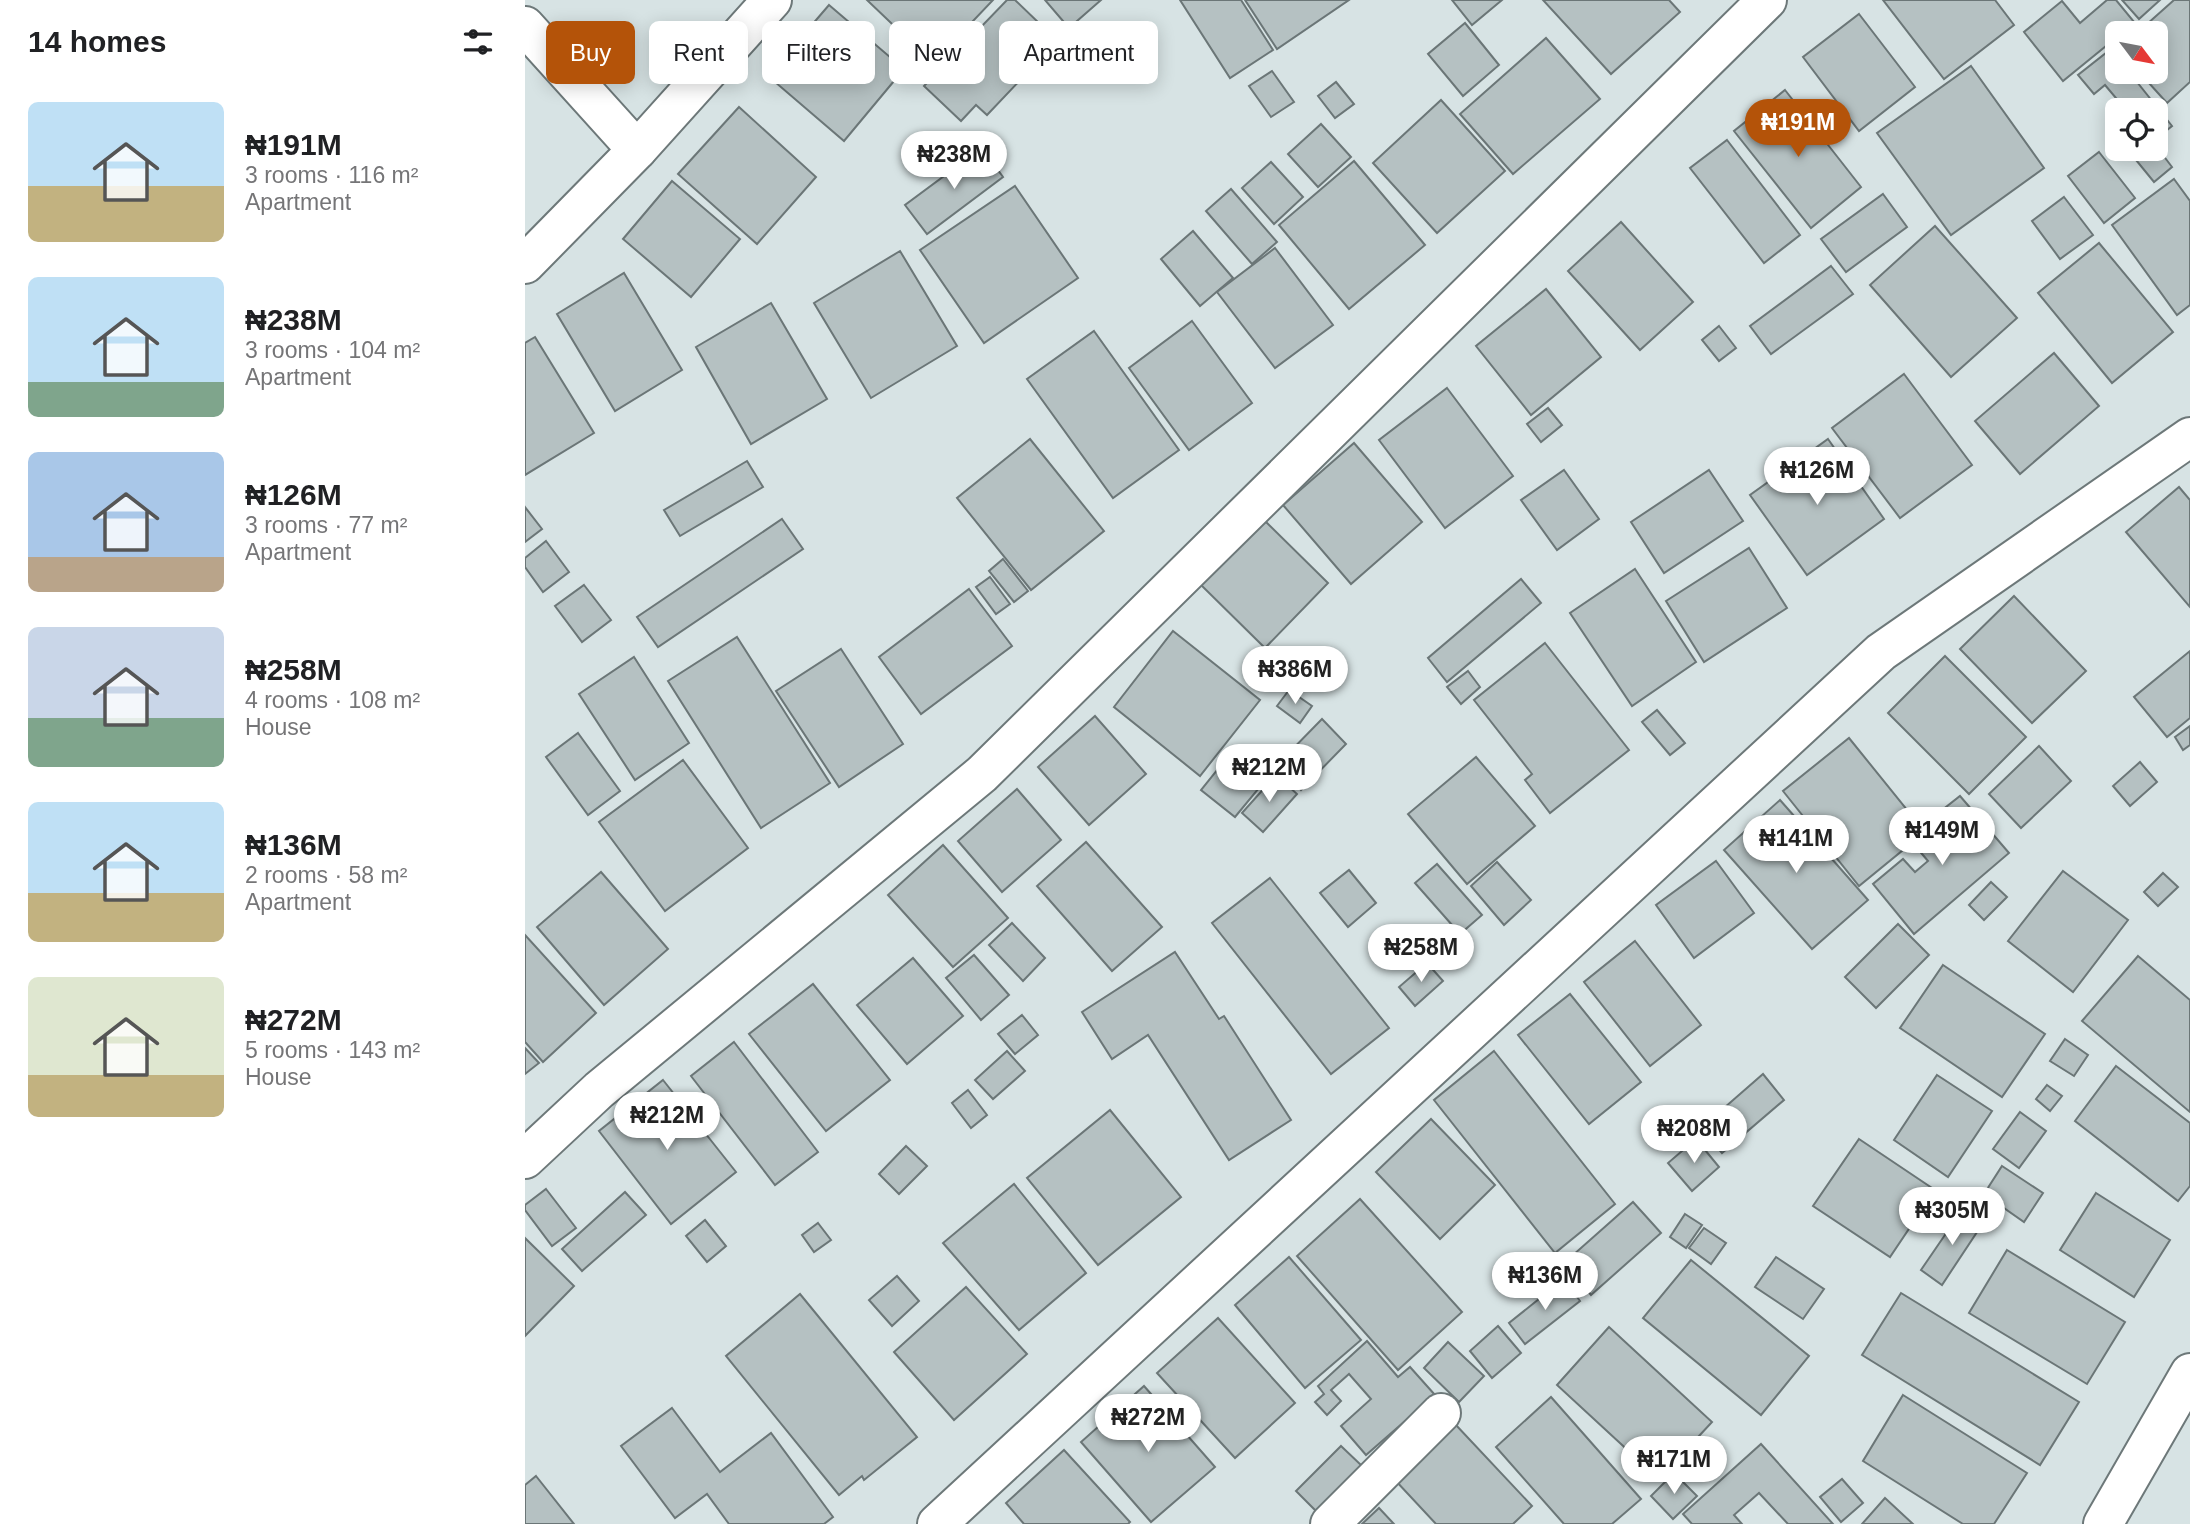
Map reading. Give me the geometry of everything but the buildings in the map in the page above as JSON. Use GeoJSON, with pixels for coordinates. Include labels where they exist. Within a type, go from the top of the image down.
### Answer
{"type":"FeatureCollection","features":[{"type":"Feature","properties":{"kind":"street"},"geometry":{"type":"LineString","coordinates":[[525,264],[636,150],[772,0]]}},
{"type":"Feature","properties":{"kind":"street"},"geometry":{"type":"LineString","coordinates":[[525,1159],[599,1090],[982,774],[1767,0]]}},
{"type":"Feature","properties":{"kind":"street"},"geometry":{"type":"LineString","coordinates":[[525,26],[636,150]]}},
{"type":"Feature","properties":{"kind":"street"},"geometry":{"type":"LineString","coordinates":[[937,1524],[1881,652],[2190,437]]}},
{"type":"Feature","properties":{"kind":"street"},"geometry":{"type":"LineString","coordinates":[[2103,1524],[2190,1373]]}},
{"type":"Feature","properties":{"kind":"street"},"geometry":{"type":"LineString","coordinates":[[1330,1524],[1441,1413]]}}]}
